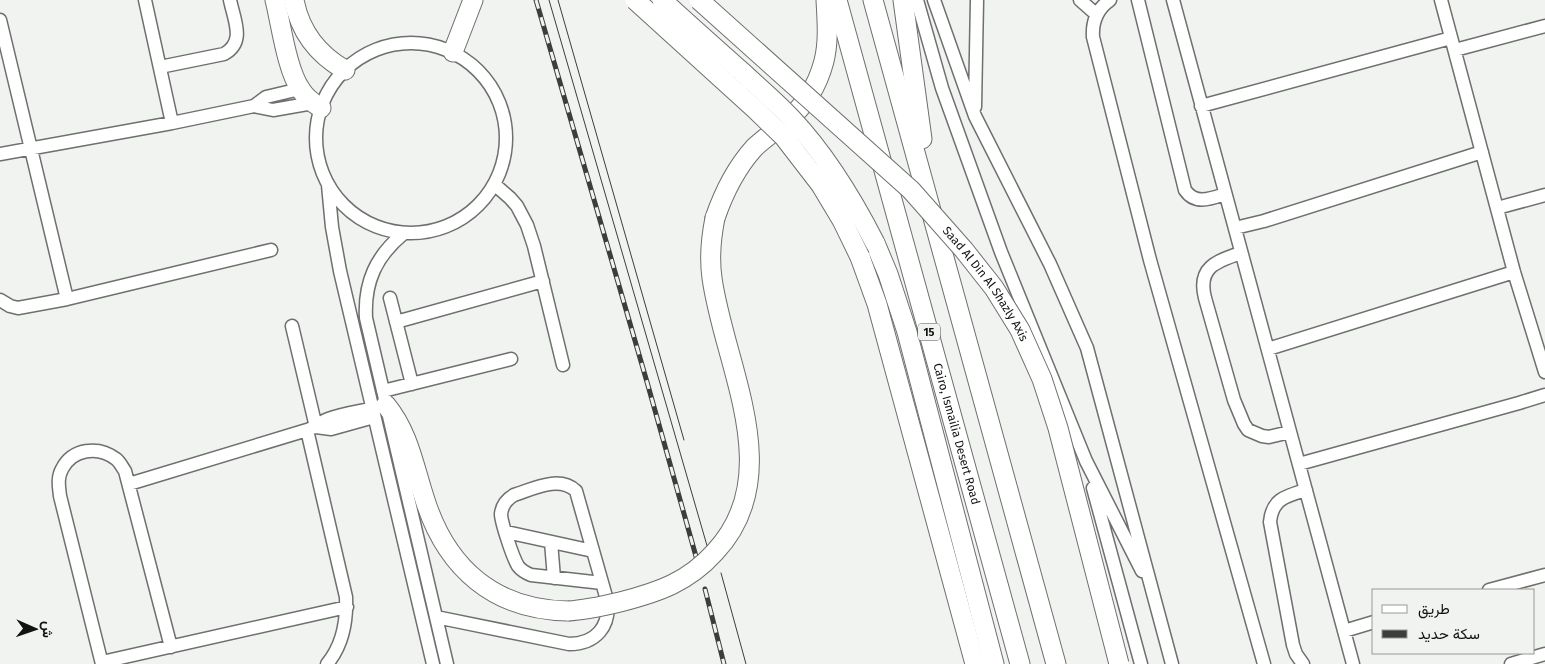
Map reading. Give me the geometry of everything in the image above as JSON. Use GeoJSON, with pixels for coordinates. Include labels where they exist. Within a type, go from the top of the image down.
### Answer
{"type":"FeatureCollection","features":[{"type":"Feature","properties":{"kind":"highway"},"geometry":{"type":"LineString","coordinates":[[276,0],[293,74],[300,89],[317,106]]}},
{"type":"Feature","properties":{"kind":"highway"},"geometry":{"type":"LineString","coordinates":[[453,52],[473,0]]}},
{"type":"Feature","properties":{"kind":"highway"},"geometry":{"type":"LineString","coordinates":[[635,0],[748,102],[789,142],[810,169],[832,203],[860,257],[877,304],[975,664]]}},
{"type":"Feature","properties":{"kind":"highway"},"geometry":{"type":"LineString","coordinates":[[662,0],[780,106],[824,157],[860,213],[888,274],[907,332],[994,664]]}},
{"type":"Feature","properties":{"kind":"highway","name":"Saad Al Din Al Shazly Axis"},"geometry":{"type":"LineString","coordinates":[[699,0],[911,190],[964,250],[994,288],[1020,330],[1042,378],[1058,428],[1119,664]]}},
{"type":"Feature","properties":{"kind":"highway"},"geometry":{"type":"LineString","coordinates":[[379,406],[399,423],[408,443],[424,500],[444,544],[462,567],[484,586],[510,601],[538,609],[568,611],[597,607],[644,596],[672,586],[697,570],[727,537],[741,511],[749,483],[749,438],[712,276],[711,247],[716,218],[727,188],[743,162],[764,138],[794,114],[816,84],[824,61],[828,37],[826,0]]}},
{"type":"Feature","properties":{"kind":"highway","name":"Cairo, Ismailia Desert Road"},"geometry":{"type":"LineString","coordinates":[[837,0],[1020,664]]}},
{"type":"Feature","properties":{"kind":"highway"},"geometry":{"type":"LineString","coordinates":[[873,0],[1056,664]]}},
{"type":"Feature","properties":{"kind":"highway"},"geometry":{"type":"LineString","coordinates":[[903,0],[919,111],[928,195]]}},
{"type":"Feature","properties":{"kind":"highway"},"geometry":{"type":"LineString","coordinates":[[295,6],[305,33],[311,42],[326,58],[344,70]]}},
{"type":"Feature","properties":{"kind":"street"},"geometry":{"type":"LineString","coordinates":[[145,0],[172,123]]}},
{"type":"Feature","properties":{"kind":"street"},"geometry":{"type":"LineString","coordinates":[[160,67],[224,54],[229,51],[234,46],[238,34],[230,0]]}},
{"type":"Feature","properties":{"kind":"street"},"geometry":{"type":"LineString","coordinates":[[917,0],[942,88],[1001,252],[1086,462],[1154,596]]}},
{"type":"Feature","properties":{"kind":"street"},"geometry":{"type":"LineString","coordinates":[[934,0],[975,116],[1050,264],[1087,348],[1172,664]]}},
{"type":"Feature","properties":{"kind":"street"},"geometry":{"type":"LineString","coordinates":[[975,116],[977,0]]}},
{"type":"Feature","properties":{"kind":"street"},"geometry":{"type":"LineString","coordinates":[[1080,0],[1096,15]]}},
{"type":"Feature","properties":{"kind":"street"},"geometry":{"type":"LineString","coordinates":[[1110,0],[1104,4],[1096,15],[1092,28],[1092,38],[1145,242],[1264,664]]}},
{"type":"Feature","properties":{"kind":"street"},"geometry":{"type":"LineString","coordinates":[[1138,0],[1185,190],[1192,197],[1202,200],[1225,194]]}},
{"type":"Feature","properties":{"kind":"street"},"geometry":{"type":"LineString","coordinates":[[1173,0],[1353,664]]}},
{"type":"Feature","properties":{"kind":"street"},"geometry":{"type":"LineString","coordinates":[[1441,0],[1514,272],[1545,372]]}},
{"type":"Feature","properties":{"kind":"street"},"geometry":{"type":"LineString","coordinates":[[0,20],[67,299]]}},
{"type":"Feature","properties":{"kind":"street"},"geometry":{"type":"LineString","coordinates":[[1201,106],[1453,44],[1545,26]]}},
{"type":"Feature","properties":{"kind":"street"},"geometry":{"type":"LineString","coordinates":[[419,42],[432,44],[453,52],[469,62],[488,81],[500,105],[504,118],[506,145],[504,158],[494,184],[478,206],[456,222],[431,231],[404,233],[377,227],[359,217],[344,205],[328,183],[322,170],[316,144],[317,106],[344,70],[366,53],[392,44],[419,42]]}},
{"type":"Feature","properties":{"kind":"street"},"geometry":{"type":"LineString","coordinates":[[254,106],[266,97],[300,89]]}},
{"type":"Feature","properties":{"kind":"street"},"geometry":{"type":"LineString","coordinates":[[0,154],[254,106],[273,110],[317,106]]}},
{"type":"Feature","properties":{"kind":"street"},"geometry":{"type":"LineString","coordinates":[[1234,228],[1264,221],[1482,152]]}},
{"type":"Feature","properties":{"kind":"street"},"geometry":{"type":"LineString","coordinates":[[328,183],[335,249],[436,617],[447,664]]}},
{"type":"Feature","properties":{"kind":"street"},"geometry":{"type":"LineString","coordinates":[[494,184],[510,198],[523,215],[533,240],[563,365]]}},
{"type":"Feature","properties":{"kind":"street"},"geometry":{"type":"LineString","coordinates":[[1497,208],[1545,195]]}},
{"type":"Feature","properties":{"kind":"street"},"geometry":{"type":"LineString","coordinates":[[404,233],[390,245],[379,260],[371,276],[367,294],[366,318],[379,406],[433,664]]}},
{"type":"Feature","properties":{"kind":"street"},"geometry":{"type":"LineString","coordinates":[[0,300],[18,308],[67,299],[271,250]]}},
{"type":"Feature","properties":{"kind":"street"},"geometry":{"type":"LineString","coordinates":[[1241,253],[1223,259],[1210,267],[1205,274],[1203,282],[1205,298],[1234,400],[1244,424],[1254,434],[1262,436],[1269,437],[1290,432]]}},
{"type":"Feature","properties":{"kind":"street"},"geometry":{"type":"LineString","coordinates":[[1268,349],[1514,272]]}},
{"type":"Feature","properties":{"kind":"street"},"geometry":{"type":"LineString","coordinates":[[396,322],[543,281]]}},
{"type":"Feature","properties":{"kind":"street"},"geometry":{"type":"LineString","coordinates":[[390,298],[412,384]]}},
{"type":"Feature","properties":{"kind":"street"},"geometry":{"type":"LineString","coordinates":[[292,326],[347,607],[342,635],[337,649],[327,664]]}},
{"type":"Feature","properties":{"kind":"street"},"geometry":{"type":"LineString","coordinates":[[129,484],[312,429],[327,419],[379,406],[412,384],[511,358]]}},
{"type":"Feature","properties":{"kind":"street"},"geometry":{"type":"LineString","coordinates":[[1299,464],[1519,403],[1545,394]]}},
{"type":"Feature","properties":{"kind":"street"},"geometry":{"type":"LineString","coordinates":[[171,647],[125,471],[118,460],[107,453],[94,450],[81,452],[69,459],[61,470],[58,483],[102,663],[347,607]]}},
{"type":"Feature","properties":{"kind":"street"},"geometry":{"type":"LineString","coordinates":[[1086,462],[1141,664]]}},
{"type":"Feature","properties":{"kind":"street"},"geometry":{"type":"LineString","coordinates":[[436,617],[569,644],[577,644],[591,639],[602,629],[606,622],[608,608],[602,583],[576,491],[572,487],[561,483],[552,484],[514,495],[509,498],[502,511],[501,520],[518,566],[530,575],[602,583]]}},
{"type":"Feature","properties":{"kind":"street"},"geometry":{"type":"LineString","coordinates":[[1303,664],[1296,654],[1270,515],[1277,502],[1289,495],[1306,490]]}},
{"type":"Feature","properties":{"kind":"street"},"geometry":{"type":"LineString","coordinates":[[506,532],[593,551]]}},
{"type":"Feature","properties":{"kind":"street"},"geometry":{"type":"LineString","coordinates":[[552,542],[554,578]]}},
{"type":"Feature","properties":{"kind":"street"},"geometry":{"type":"LineString","coordinates":[[1493,589],[1545,575]]}},
{"type":"Feature","properties":{"kind":"street"},"geometry":{"type":"LineString","coordinates":[[1344,631],[1372,623]]}},
{"type":"Feature","properties":{"kind":"street"},"geometry":{"type":"LineString","coordinates":[[430,651],[443,647]]}},
{"type":"Feature","properties":{"kind":"street"},"geometry":{"type":"LineString","coordinates":[[1511,664],[1545,654]]}},
{"type":"Feature","properties":{"kind":"tram line"},"geometry":{"type":"LineString","coordinates":[[549,0],[708,549]]}},
{"type":"Feature","properties":{"kind":"tram line"},"geometry":{"type":"LineString","coordinates":[[558,0],[684,440]]}},
{"type":"Feature","properties":{"kind":"tram line"},"geometry":{"type":"LineString","coordinates":[[721,573],[746,664]]}},
{"type":"Feature","properties":{"kind":"railway"},"geometry":{"type":"LineString","coordinates":[[536,0],[697,560]]}},
{"type":"Feature","properties":{"kind":"railway"},"geometry":{"type":"LineString","coordinates":[[705,589],[724,664]]}}]}
